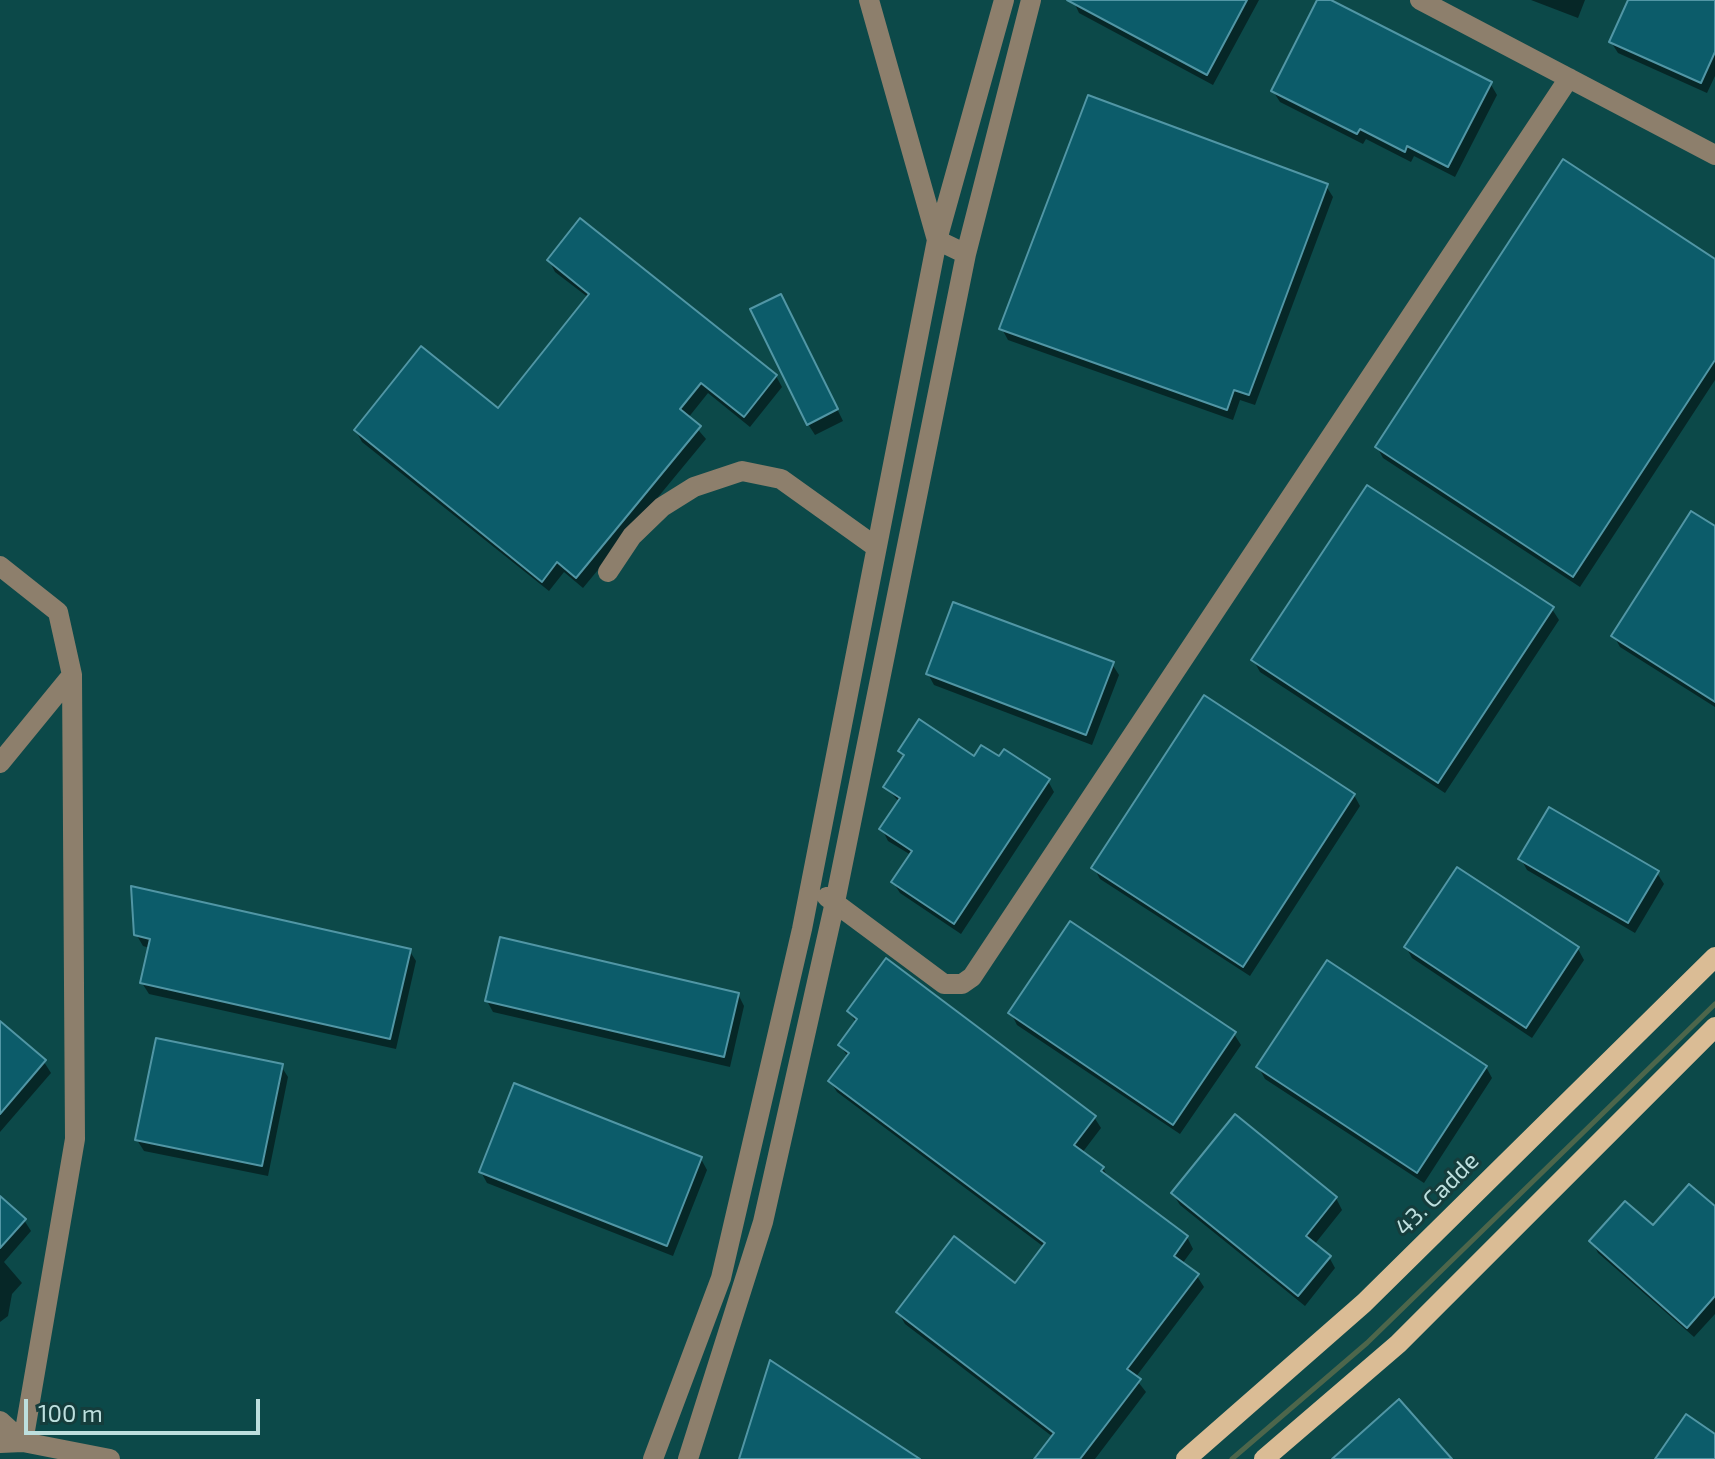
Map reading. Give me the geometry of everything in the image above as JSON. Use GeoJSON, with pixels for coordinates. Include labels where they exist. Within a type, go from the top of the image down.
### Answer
{"type":"FeatureCollection","features":[{"type":"Feature","properties":{"kind":"main road","name":"43. Cadde"},"geometry":{"type":"LineString","coordinates":[[1186,1459],[1364,1303],[1715,957]]}},
{"type":"Feature","properties":{"kind":"main road"},"geometry":{"type":"LineString","coordinates":[[1264,1459],[1398,1344],[1715,1027]]}},
{"type":"Feature","properties":{"kind":"street"},"geometry":{"type":"LineString","coordinates":[[869,0],[937,240],[966,254]]}},
{"type":"Feature","properties":{"kind":"street"},"geometry":{"type":"LineString","coordinates":[[653,1459],[721,1278],[810,888],[937,240],[1004,0]]}},
{"type":"Feature","properties":{"kind":"street"},"geometry":{"type":"LineString","coordinates":[[688,1459],[763,1222],[835,902],[966,254],[1031,0]]}},
{"type":"Feature","properties":{"kind":"street"},"geometry":{"type":"LineString","coordinates":[[1420,0],[1715,155]]}},
{"type":"Feature","properties":{"kind":"street"},"geometry":{"type":"LineString","coordinates":[[810,888],[835,902],[944,984],[962,984],[972,977],[1569,78]]}},
{"type":"Feature","properties":{"kind":"street"},"geometry":{"type":"LineString","coordinates":[[608,572],[632,536],[662,507],[702,483],[742,471],[781,479],[876,547]]}},
{"type":"Feature","properties":{"kind":"street"},"geometry":{"type":"LineString","coordinates":[[0,566],[58,612],[72,675],[75,1139],[23,1442]]}},
{"type":"Feature","properties":{"kind":"street"},"geometry":{"type":"LineString","coordinates":[[0,763],[72,675]]}},
{"type":"Feature","properties":{"kind":"street"},"geometry":{"type":"LineString","coordinates":[[0,1421],[23,1442]]}},
{"type":"Feature","properties":{"kind":"street"},"geometry":{"type":"LineString","coordinates":[[0,1443],[23,1442],[110,1459]]}},
{"type":"Feature","properties":{"kind":"building"},"geometry":{"type":"Polygon","coordinates":[[[1067,0],[1247,0],[1207,75],[1067,0]]]}},
{"type":"Feature","properties":{"kind":"building"},"geometry":{"type":"Polygon","coordinates":[[[1317,0],[1331,0],[1492,82],[1448,167],[1407,146],[1405,152],[1360,129],[1357,134],[1271,91],[1317,0]]]}},
{"type":"Feature","properties":{"kind":"building"},"geometry":{"type":"Polygon","coordinates":[[[1628,0],[1715,0],[1715,52],[1701,83],[1609,42],[1628,0]]]}},
{"type":"Feature","properties":{"kind":"building"},"geometry":{"type":"Polygon","coordinates":[[[1088,95],[1328,184],[1249,395],[1234,390],[1227,410],[999,329],[1088,95]]]}},
{"type":"Feature","properties":{"kind":"building"},"geometry":{"type":"Polygon","coordinates":[[[1563,159],[1715,259],[1715,360],[1573,577],[1375,447],[1563,159]]]}},
{"type":"Feature","properties":{"kind":"building"},"geometry":{"type":"Polygon","coordinates":[[[580,218],[777,375],[744,417],[701,383],[680,409],[701,426],[576,578],[557,562],[542,582],[354,430],[421,346],[498,408],[589,294],[547,260],[580,218]]]}},
{"type":"Feature","properties":{"kind":"building"},"geometry":{"type":"Polygon","coordinates":[[[781,294],[838,409],[807,425],[750,309],[781,294]]]}},
{"type":"Feature","properties":{"kind":"building"},"geometry":{"type":"Polygon","coordinates":[[[1367,485],[1554,607],[1438,783],[1251,660],[1367,485]]]}},
{"type":"Feature","properties":{"kind":"building"},"geometry":{"type":"Polygon","coordinates":[[[1691,511],[1715,526],[1715,702],[1611,636],[1691,511]]]}},
{"type":"Feature","properties":{"kind":"building"},"geometry":{"type":"Polygon","coordinates":[[[953,602],[1114,662],[1086,735],[926,674],[953,602]]]}},
{"type":"Feature","properties":{"kind":"building"},"geometry":{"type":"Polygon","coordinates":[[[1204,695],[1355,794],[1243,967],[1091,868],[1204,695]]]}},
{"type":"Feature","properties":{"kind":"building"},"geometry":{"type":"Polygon","coordinates":[[[919,719],[974,756],[981,745],[999,756],[1004,749],[1050,779],[954,924],[891,882],[912,851],[879,829],[900,798],[883,787],[904,755],[898,751],[919,719]]]}},
{"type":"Feature","properties":{"kind":"building"},"geometry":{"type":"Polygon","coordinates":[[[1549,807],[1659,871],[1628,923],[1518,859],[1549,807]]]}},
{"type":"Feature","properties":{"kind":"building"},"geometry":{"type":"Polygon","coordinates":[[[1457,867],[1579,947],[1526,1028],[1404,947],[1457,867]]]}},
{"type":"Feature","properties":{"kind":"building"},"geometry":{"type":"Polygon","coordinates":[[[131,886],[411,949],[390,1039],[140,983],[150,939],[134,935],[131,886]]]}},
{"type":"Feature","properties":{"kind":"building"},"geometry":{"type":"Polygon","coordinates":[[[1070,921],[1236,1032],[1173,1125],[1008,1013],[1070,921]]]}},
{"type":"Feature","properties":{"kind":"building"},"geometry":{"type":"Polygon","coordinates":[[[500,937],[739,993],[724,1057],[485,1001],[500,937]]]}},
{"type":"Feature","properties":{"kind":"building"},"geometry":{"type":"Polygon","coordinates":[[[886,958],[1096,1116],[1074,1145],[1104,1167],[1101,1171],[1188,1236],[1174,1256],[1199,1274],[1127,1369],[1141,1379],[1080,1459],[1034,1459],[1054,1433],[896,1312],[954,1236],[1015,1283],[1045,1243],[828,1081],[849,1053],[838,1045],[857,1019],[847,1011],[886,958]]]}},
{"type":"Feature","properties":{"kind":"building"},"geometry":{"type":"Polygon","coordinates":[[[1327,960],[1487,1066],[1417,1173],[1256,1067],[1327,960]]]}},
{"type":"Feature","properties":{"kind":"building"},"geometry":{"type":"Polygon","coordinates":[[[0,1021],[46,1060],[0,1114],[0,1021]]]}},
{"type":"Feature","properties":{"kind":"building"},"geometry":{"type":"Polygon","coordinates":[[[156,1038],[283,1064],[262,1166],[135,1140],[156,1038]]]}},
{"type":"Feature","properties":{"kind":"building"},"geometry":{"type":"Polygon","coordinates":[[[514,1083],[702,1157],[667,1246],[479,1172],[514,1083]]]}},
{"type":"Feature","properties":{"kind":"building"},"geometry":{"type":"Polygon","coordinates":[[[1235,1114],[1337,1197],[1306,1236],[1331,1256],[1298,1296],[1171,1193],[1235,1114]]]}},
{"type":"Feature","properties":{"kind":"building"},"geometry":{"type":"Polygon","coordinates":[[[1689,1184],[1715,1206],[1715,1296],[1687,1328],[1589,1241],[1625,1201],[1653,1225],[1689,1184]]]}},
{"type":"Feature","properties":{"kind":"building"},"geometry":{"type":"Polygon","coordinates":[[[0,1196],[26,1219],[0,1248],[0,1196]]]}},
{"type":"Feature","properties":{"kind":"building"},"geometry":{"type":"Polygon","coordinates":[[[770,1360],[920,1459],[739,1459],[770,1360]]]}},
{"type":"Feature","properties":{"kind":"building"},"geometry":{"type":"Polygon","coordinates":[[[1399,1399],[1452,1459],[1332,1459],[1399,1399]]]}},
{"type":"Feature","properties":{"kind":"building"},"geometry":{"type":"Polygon","coordinates":[[[1686,1414],[1715,1434],[1715,1459],[1655,1459],[1686,1414]]]}},
{"type":"Feature","properties":{"kind":"waterway"},"geometry":{"type":"LineString","coordinates":[[1232,1459],[1367,1343],[1715,1004]]}}]}
